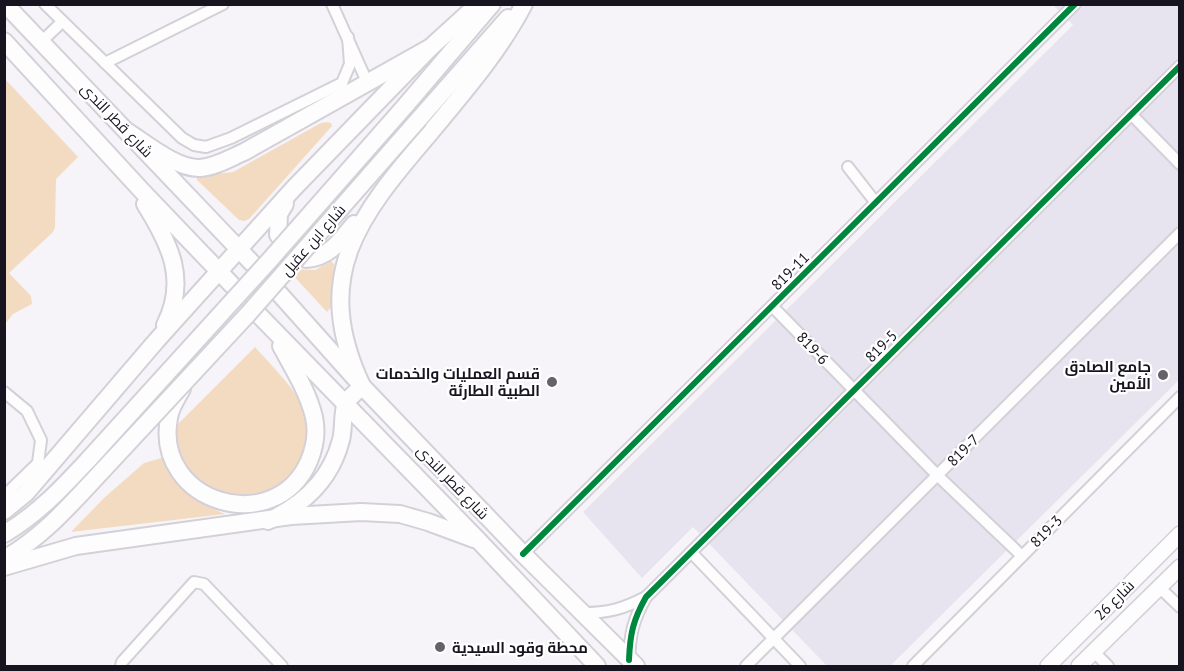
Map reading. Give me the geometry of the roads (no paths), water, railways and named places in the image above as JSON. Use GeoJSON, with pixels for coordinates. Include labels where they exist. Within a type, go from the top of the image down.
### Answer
{"type":"FeatureCollection","features":[{"type":"Feature","properties":{"kind":"main road","name":"شارع قطر الندى"},"geometry":{"type":"LineString","coordinates":[[4,4],[252,263]]}},
{"type":"Feature","properties":{"kind":"main road"},"geometry":{"type":"LineString","coordinates":[[4,511],[26,493],[157,340],[294,188],[431,47],[478,4]]}},
{"type":"Feature","properties":{"kind":"main road","name":"شارع ابن عقيل"},"geometry":{"type":"LineString","coordinates":[[4,534],[27,520],[55,496],[268,262],[492,4]]}},
{"type":"Feature","properties":{"kind":"main road","name":"شارع ابن عقيل"},"geometry":{"type":"LineString","coordinates":[[4,559],[31,542],[56,519],[185,383],[520,4]]}},
{"type":"Feature","properties":{"kind":"main road"},"geometry":{"type":"LineString","coordinates":[[306,259],[317,258],[336,246],[478,75],[501,44],[524,4]]}},
{"type":"Feature","properties":{"kind":"main road","name":"شارع قطر الندى"},"geometry":{"type":"LineString","coordinates":[[4,41],[232,285]]}},
{"type":"Feature","properties":{"kind":"main road"},"geometry":{"type":"LineString","coordinates":[[128,132],[172,161],[199,168],[217,164],[244,152],[431,47]]}},
{"type":"Feature","properties":{"kind":"main road"},"geometry":{"type":"LineString","coordinates":[[120,166],[156,221],[172,253],[176,274],[175,296],[170,315],[157,340]]}},
{"type":"Feature","properties":{"kind":"main road"},"geometry":{"type":"LineString","coordinates":[[268,521],[301,502],[326,474],[341,440],[346,404],[362,386],[350,360],[342,332],[340,304],[342,275],[350,248],[362,222],[384,186]]}},
{"type":"Feature","properties":{"kind":"main road"},"geometry":{"type":"LineString","coordinates":[[278,235],[279,214],[294,188]]}},
{"type":"Feature","properties":{"kind":"main road","name":"شارع قطر الندى"},"geometry":{"type":"LineString","coordinates":[[278,291],[362,386],[523,554],[632,663]]}},
{"type":"Feature","properties":{"kind":"main road","name":"شارع قطر الندى"},"geometry":{"type":"LineString","coordinates":[[257,314],[597,666]]}},
{"type":"Feature","properties":{"kind":"main road"},"geometry":{"type":"LineString","coordinates":[[185,383],[172,408],[168,430],[173,459],[178,470],[192,487],[208,498],[241,505],[259,503],[279,495],[294,484],[305,470],[313,451],[315,433],[314,416],[302,387],[272,330]]}},
{"type":"Feature","properties":{"kind":"main road"},"geometry":{"type":"LineString","coordinates":[[4,567],[76,546],[291,516],[361,512],[400,514],[478,541]]}},
{"type":"Feature","properties":{"kind":"main road","name":"شارع 26"},"geometry":{"type":"LineString","coordinates":[[1048,666],[1179,534]]}},
{"type":"Feature","properties":{"kind":"main road","name":"شارع 26"},"geometry":{"type":"LineString","coordinates":[[1079,666],[1179,567]]}},
{"type":"Feature","properties":{"kind":"street"},"geometry":{"type":"LineString","coordinates":[[105,63],[224,4]]}},
{"type":"Feature","properties":{"kind":"street"},"geometry":{"type":"LineString","coordinates":[[332,4],[368,84]]}},
{"type":"Feature","properties":{"kind":"street","name":"819-11"},"geometry":{"type":"LineString","coordinates":[[523,554],[1075,4]]}},
{"type":"Feature","properties":{"kind":"street"},"geometry":{"type":"LineString","coordinates":[[49,6],[62,22],[182,138],[194,145],[206,147],[231,138],[342,83],[350,64],[348,37]]}},
{"type":"Feature","properties":{"kind":"street"},"geometry":{"type":"LineString","coordinates":[[41,42],[62,22]]}},
{"type":"Feature","properties":{"kind":"street","name":"819-5"},"geometry":{"type":"LineString","coordinates":[[632,663],[630,633],[646,597],[1179,66]]}},
{"type":"Feature","properties":{"kind":"street"},"geometry":{"type":"LineString","coordinates":[[1131,114],[1179,164]]}},
{"type":"Feature","properties":{"kind":"street"},"geometry":{"type":"LineString","coordinates":[[848,166],[876,203]]}},
{"type":"Feature","properties":{"kind":"street","name":"819-7"},"geometry":{"type":"LineString","coordinates":[[746,666],[1179,233]]}},
{"type":"Feature","properties":{"kind":"street","name":"819-6"},"geometry":{"type":"LineString","coordinates":[[772,306],[937,475],[1022,556]]}},
{"type":"Feature","properties":{"kind":"street"},"geometry":{"type":"LineString","coordinates":[[4,392],[27,411],[41,440],[38,463],[4,496]]}},
{"type":"Feature","properties":{"kind":"street","name":"819-3"},"geometry":{"type":"LineString","coordinates":[[913,666],[1179,397]]}},
{"type":"Feature","properties":{"kind":"street"},"geometry":{"type":"LineString","coordinates":[[691,552],[800,666]]}},
{"type":"Feature","properties":{"kind":"street"},"geometry":{"type":"LineString","coordinates":[[121,666],[122,662],[194,582],[204,584],[282,666]]}},
{"type":"Feature","properties":{"kind":"street"},"geometry":{"type":"LineString","coordinates":[[1159,587],[1179,607]]}},
{"type":"Feature","properties":{"kind":"street","name":"819-5"},"geometry":{"type":"LineString","coordinates":[[582,613],[606,613],[646,597]]}},
{"type":"Feature","properties":{"kind":"street"},"geometry":{"type":"LineString","coordinates":[[1094,652],[1108,666]]}},
{"type":"Feature","properties":{"kind":"place","name":"جامع الصادق الأمين"},"geometry":{"type":"Point","coordinates":[1163,375]}},
{"type":"Feature","properties":{"kind":"place","name":"قسم العمليات والخدمات الطبية الطارئة"},"geometry":{"type":"Point","coordinates":[552,382]}},
{"type":"Feature","properties":{"kind":"place","name":"محطة وقود السيدية"},"geometry":{"type":"Point","coordinates":[440,647]}}]}
